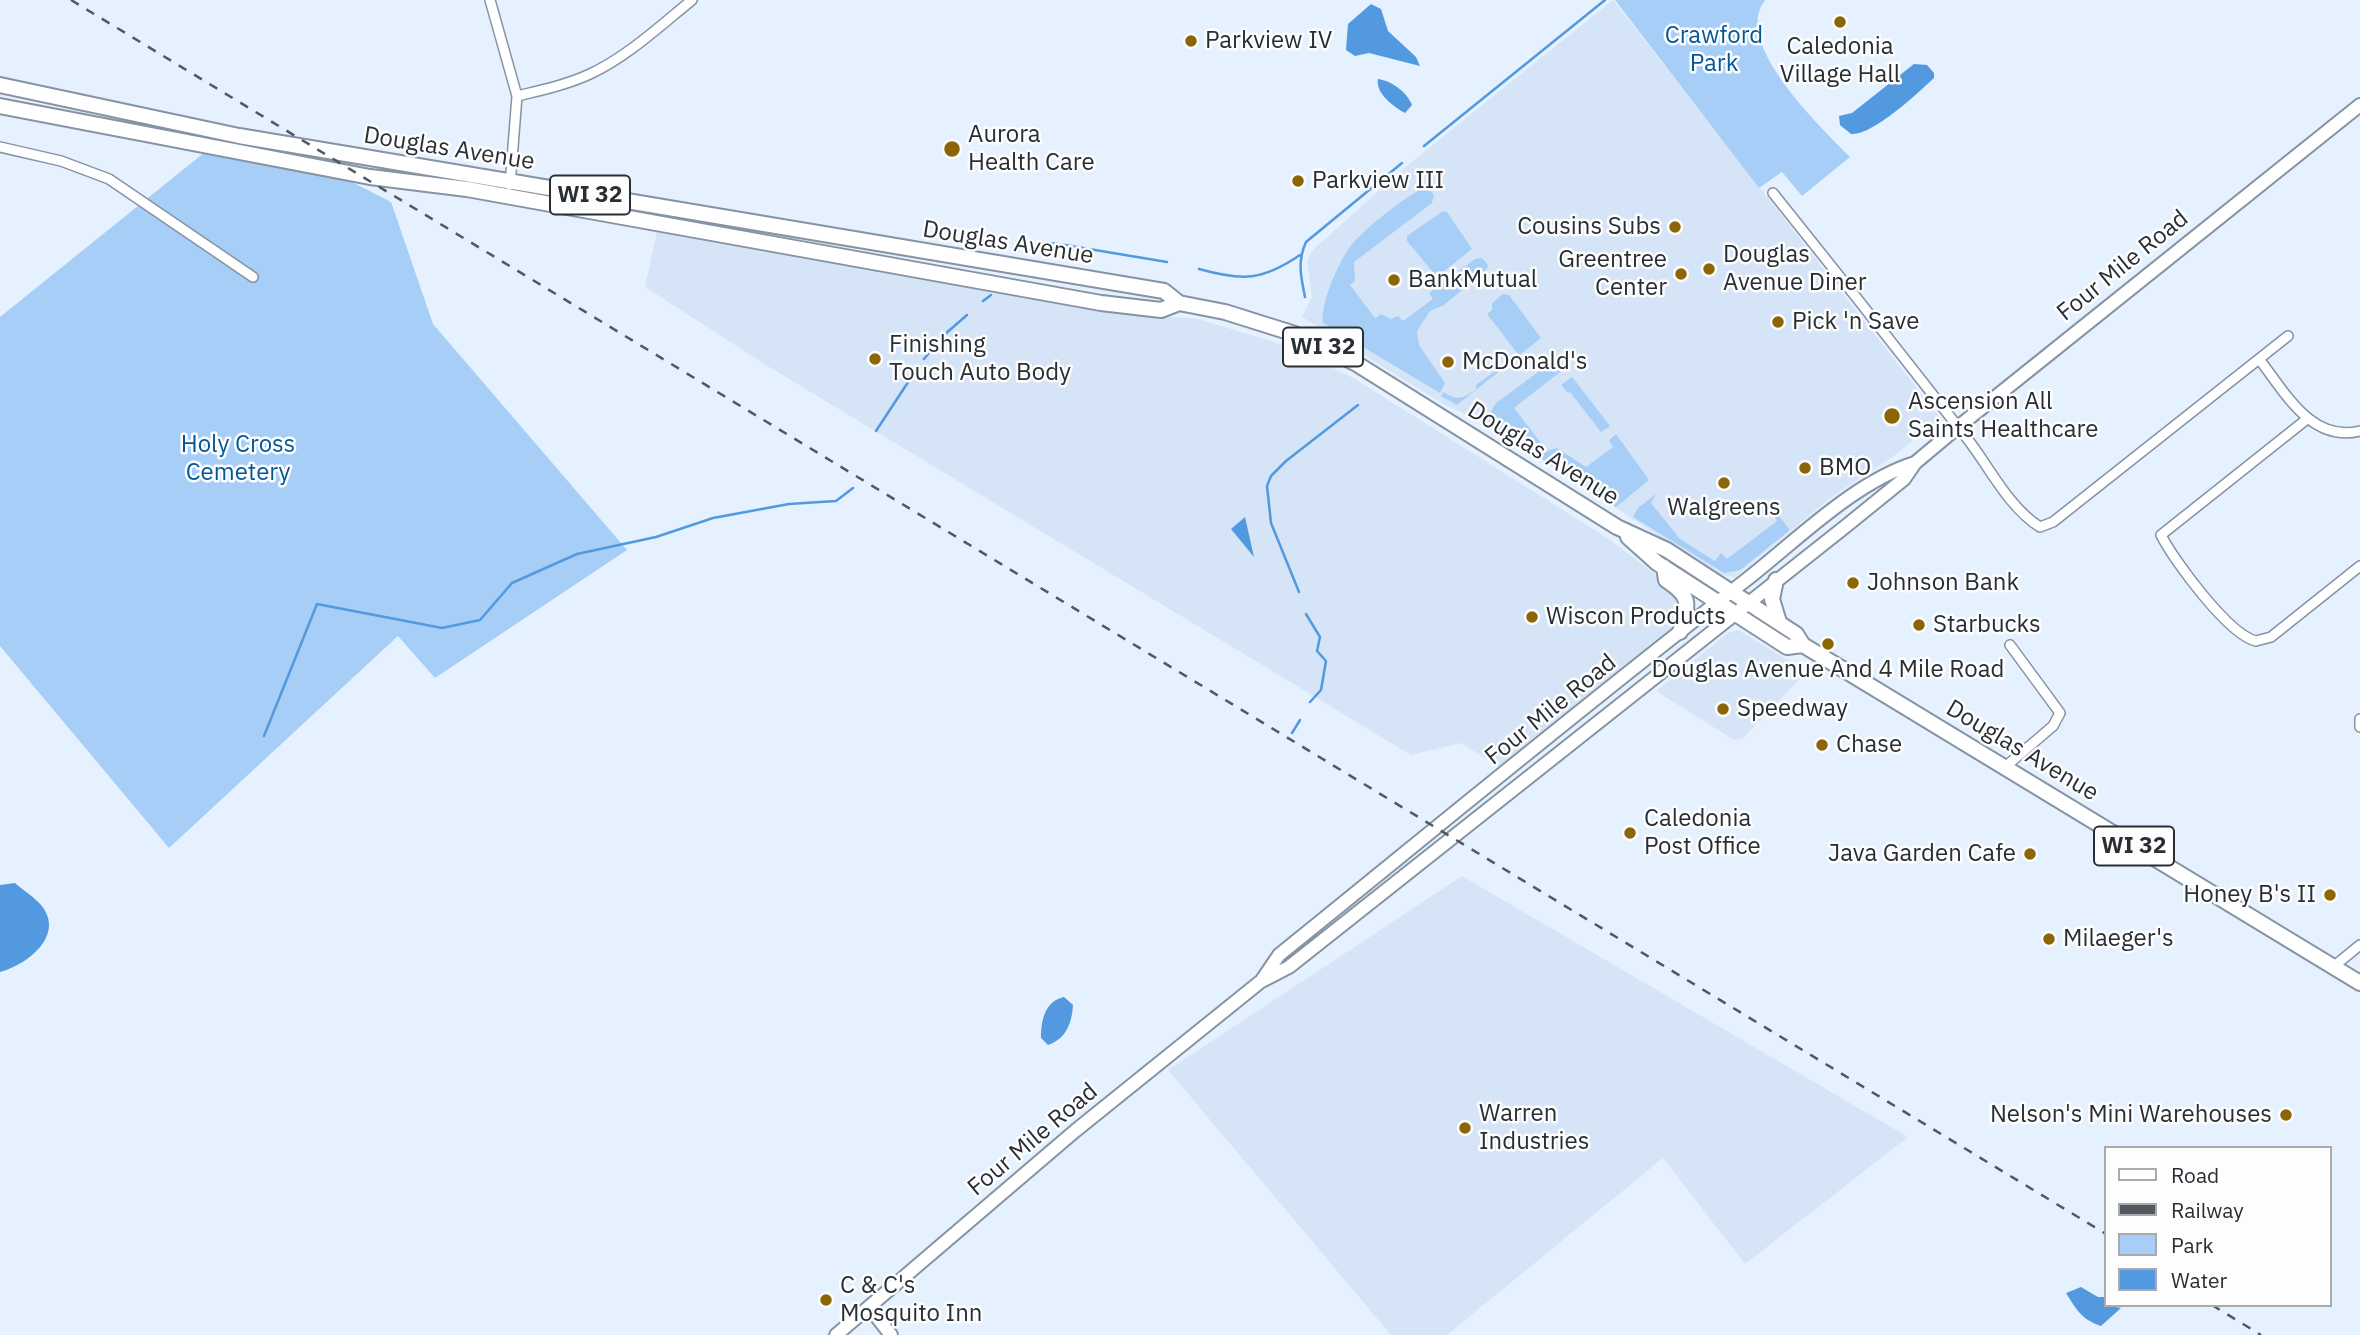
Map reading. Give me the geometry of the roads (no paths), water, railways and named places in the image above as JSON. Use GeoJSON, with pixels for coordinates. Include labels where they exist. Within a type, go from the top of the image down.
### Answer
{"type":"FeatureCollection","features":[{"type":"Feature","properties":{"kind":"main road","name":"Douglas Avenue"},"geometry":{"type":"LineString","coordinates":[[0,85],[239,136],[1164,291],[1179,303],[1261,322],[1326,348],[1617,527],[1667,550],[1779,622],[1796,634],[1803,645],[2360,983]]}},
{"type":"Feature","properties":{"kind":"main road","name":"Douglas Avenue"},"geometry":{"type":"LineString","coordinates":[[0,106],[113,130],[370,177],[509,198],[1101,303],[1161,310],[1179,303]]}},
{"type":"Feature","properties":{"kind":"main road","name":"Douglas Avenue"},"geometry":{"type":"LineString","coordinates":[[1617,527],[1664,567],[1787,647],[1803,645]]}},
{"type":"Feature","properties":{"kind":"main road"},"geometry":{"type":"LineString","coordinates":[[1664,567],[1666,580],[1680,590],[1686,600],[1686,619],[1680,632]]}},
{"type":"Feature","properties":{"kind":"main road"},"geometry":{"type":"LineString","coordinates":[[1776,580],[1772,599],[1779,622]]}},
{"type":"Feature","properties":{"kind":"street"},"geometry":{"type":"LineString","coordinates":[[490,0],[517,96],[509,198]]}},
{"type":"Feature","properties":{"kind":"street"},"geometry":{"type":"LineString","coordinates":[[517,96],[560,86],[593,73],[636,44],[692,0]]}},
{"type":"Feature","properties":{"kind":"street","name":"Four Mile Road"},"geometry":{"type":"LineString","coordinates":[[836,1335],[1075,1131],[1260,982],[1289,967],[1904,479],[1915,463],[1958,427],[2360,105]]}},
{"type":"Feature","properties":{"kind":"street"},"geometry":{"type":"LineString","coordinates":[[0,147],[61,161],[109,179],[253,276]]}},
{"type":"Feature","properties":{"kind":"street"},"geometry":{"type":"LineString","coordinates":[[1773,193],[2030,520],[2040,527],[2053,522],[2288,335]]}},
{"type":"Feature","properties":{"kind":"street"},"geometry":{"type":"LineString","coordinates":[[2259,359],[2307,419],[2330,432],[2360,431]]}},
{"type":"Feature","properties":{"kind":"street"},"geometry":{"type":"LineString","coordinates":[[2307,419],[2161,535],[2170,553],[2235,630],[2256,641],[2271,637],[2360,566]]}},
{"type":"Feature","properties":{"kind":"street","name":"Four Mile Road"},"geometry":{"type":"LineString","coordinates":[[1260,982],[1279,955],[1718,601],[1833,510],[1895,469],[1915,463]]}},
{"type":"Feature","properties":{"kind":"street"},"geometry":{"type":"LineString","coordinates":[[2005,767],[2053,726],[2060,713],[2010,645]]}},
{"type":"Feature","properties":{"kind":"street"},"geometry":{"type":"LineString","coordinates":[[2360,719],[2360,727]]}},
{"type":"Feature","properties":{"kind":"street"},"geometry":{"type":"LineString","coordinates":[[2333,967],[2360,945]]}},
{"type":"Feature","properties":{"kind":"street"},"geometry":{"type":"LineString","coordinates":[[869,1307],[891,1335]]}},
{"type":"Feature","properties":{"kind":"water"},"geometry":{"type":"Polygon","coordinates":[[[1371,4],[1381,9],[1388,31],[1416,57],[1420,66],[1369,53],[1355,56],[1346,50],[1348,24],[1371,4]]]}},
{"type":"Feature","properties":{"kind":"water"},"geometry":{"type":"Polygon","coordinates":[[[1914,64],[1927,65],[1934,73],[1934,78],[1906,103],[1860,133],[1851,134],[1840,125],[1839,116],[1852,113],[1914,64]]]}},
{"type":"Feature","properties":{"kind":"water"},"geometry":{"type":"Polygon","coordinates":[[[1378,79],[1394,85],[1407,96],[1412,105],[1405,113],[1382,94],[1378,79]]]}},
{"type":"Feature","properties":{"kind":"water"},"geometry":{"type":"Polygon","coordinates":[[[1245,517],[1254,557],[1231,529],[1245,517]]]}},
{"type":"Feature","properties":{"kind":"water"},"geometry":{"type":"Polygon","coordinates":[[[15,883],[41,905],[48,916],[49,927],[46,938],[31,956],[0,972],[0,885],[15,883]]]}},
{"type":"Feature","properties":{"kind":"water"},"geometry":{"type":"Polygon","coordinates":[[[1064,997],[1073,1005],[1069,1024],[1059,1039],[1048,1045],[1041,1038],[1045,1012],[1052,1003],[1064,997]]]}},
{"type":"Feature","properties":{"kind":"water"},"geometry":{"type":"Polygon","coordinates":[[[2081,1287],[2098,1297],[2104,1297],[2104,1307],[2121,1308],[2101,1326],[2080,1313],[2066,1293],[2081,1287]]]}},
{"type":"Feature","properties":{"kind":"waterway"},"geometry":{"type":"LineString","coordinates":[[1424,146],[1605,0]]}},
{"type":"Feature","properties":{"kind":"waterway"},"geometry":{"type":"LineString","coordinates":[[1305,297],[1301,263],[1306,242],[1402,163]]}},
{"type":"Feature","properties":{"kind":"waterway"},"geometry":{"type":"LineString","coordinates":[[1039,250],[1049,243],[1167,262]]}},
{"type":"Feature","properties":{"kind":"waterway"},"geometry":{"type":"LineString","coordinates":[[1199,269],[1228,276],[1251,276],[1274,270],[1300,255]]}},
{"type":"Feature","properties":{"kind":"waterway"},"geometry":{"type":"LineString","coordinates":[[983,301],[991,295]]}},
{"type":"Feature","properties":{"kind":"waterway"},"geometry":{"type":"LineString","coordinates":[[924,359],[944,335],[967,315]]}},
{"type":"Feature","properties":{"kind":"waterway"},"geometry":{"type":"LineString","coordinates":[[876,431],[918,367]]}},
{"type":"Feature","properties":{"kind":"waterway"},"geometry":{"type":"LineString","coordinates":[[1299,592],[1271,523],[1267,486],[1271,476],[1286,461],[1358,405]]}},
{"type":"Feature","properties":{"kind":"waterway"},"geometry":{"type":"LineString","coordinates":[[264,736],[317,604],[442,628],[480,620],[512,583],[577,554],[656,537],[713,518],[789,504],[836,501],[853,488]]}},
{"type":"Feature","properties":{"kind":"waterway"},"geometry":{"type":"LineString","coordinates":[[1306,614],[1320,637],[1317,651],[1326,661],[1321,690],[1310,702]]}},
{"type":"Feature","properties":{"kind":"waterway"},"geometry":{"type":"LineString","coordinates":[[1292,733],[1300,720]]}},
{"type":"Feature","properties":{"kind":"railway"},"geometry":{"type":"LineString","coordinates":[[71,0],[2104,1233]]}},
{"type":"Feature","properties":{"kind":"railway"},"geometry":{"type":"LineString","coordinates":[[2215,1307],[2261,1335]]}},
{"type":"Feature","properties":{"kind":"place","name":"Caledonia Village Hall"},"geometry":{"type":"Point","coordinates":[1840,22]}},
{"type":"Feature","properties":{"kind":"place","name":"Parkview IV"},"geometry":{"type":"Point","coordinates":[1191,41]}},
{"type":"Feature","properties":{"kind":"place","name":"Aurora Health Care"},"geometry":{"type":"Point","coordinates":[952,149]}},
{"type":"Feature","properties":{"kind":"place","name":"Parkview III"},"geometry":{"type":"Point","coordinates":[1298,181]}},
{"type":"Feature","properties":{"kind":"place","name":"Cousins Subs"},"geometry":{"type":"Point","coordinates":[1675,227]}},
{"type":"Feature","properties":{"kind":"place","name":"Douglas Avenue Diner"},"geometry":{"type":"Point","coordinates":[1709,269]}},
{"type":"Feature","properties":{"kind":"place","name":"Greentree Center"},"geometry":{"type":"Point","coordinates":[1681,274]}},
{"type":"Feature","properties":{"kind":"place","name":"BankMutual"},"geometry":{"type":"Point","coordinates":[1394,280]}},
{"type":"Feature","properties":{"kind":"place","name":"Pick 'n Save"},"geometry":{"type":"Point","coordinates":[1778,322]}},
{"type":"Feature","properties":{"kind":"place","name":"Finishing Touch Auto Body"},"geometry":{"type":"Point","coordinates":[875,359]}},
{"type":"Feature","properties":{"kind":"place","name":"McDonald's"},"geometry":{"type":"Point","coordinates":[1448,362]}},
{"type":"Feature","properties":{"kind":"place","name":"Ascension All Saints Healthcare"},"geometry":{"type":"Point","coordinates":[1892,416]}},
{"type":"Feature","properties":{"kind":"place","name":"BMO"},"geometry":{"type":"Point","coordinates":[1805,468]}},
{"type":"Feature","properties":{"kind":"place","name":"Walgreens"},"geometry":{"type":"Point","coordinates":[1724,483]}},
{"type":"Feature","properties":{"kind":"place","name":"Johnson Bank"},"geometry":{"type":"Point","coordinates":[1853,583]}},
{"type":"Feature","properties":{"kind":"place","name":"Wiscon Products"},"geometry":{"type":"Point","coordinates":[1532,617]}},
{"type":"Feature","properties":{"kind":"place","name":"Starbucks"},"geometry":{"type":"Point","coordinates":[1919,625]}},
{"type":"Feature","properties":{"kind":"place","name":"Douglas Avenue And 4 Mile Road"},"geometry":{"type":"Point","coordinates":[1828,644]}},
{"type":"Feature","properties":{"kind":"place","name":"Speedway"},"geometry":{"type":"Point","coordinates":[1723,709]}},
{"type":"Feature","properties":{"kind":"place","name":"Chase"},"geometry":{"type":"Point","coordinates":[1822,745]}},
{"type":"Feature","properties":{"kind":"place","name":"Caledonia Post Office"},"geometry":{"type":"Point","coordinates":[1630,833]}},
{"type":"Feature","properties":{"kind":"place","name":"Java Garden Cafe"},"geometry":{"type":"Point","coordinates":[2030,854]}},
{"type":"Feature","properties":{"kind":"place","name":"Honey B's II"},"geometry":{"type":"Point","coordinates":[2330,895]}},
{"type":"Feature","properties":{"kind":"place","name":"Milaeger's"},"geometry":{"type":"Point","coordinates":[2049,939]}},
{"type":"Feature","properties":{"kind":"place","name":"Nelson's Mini Warehouses"},"geometry":{"type":"Point","coordinates":[2286,1115]}},
{"type":"Feature","properties":{"kind":"place","name":"Warren Industries"},"geometry":{"type":"Point","coordinates":[1465,1128]}},
{"type":"Feature","properties":{"kind":"place","name":"C & C's Mosquito Inn"},"geometry":{"type":"Point","coordinates":[826,1300]}},
{"type":"Feature","properties":{"kind":"park label","name":"Crawford Park"},"geometry":{"type":"Point","coordinates":[1714,50]}},
{"type":"Feature","properties":{"kind":"park label","name":"Holy Cross Cemetery"},"geometry":{"type":"Point","coordinates":[238,459]}}]}
